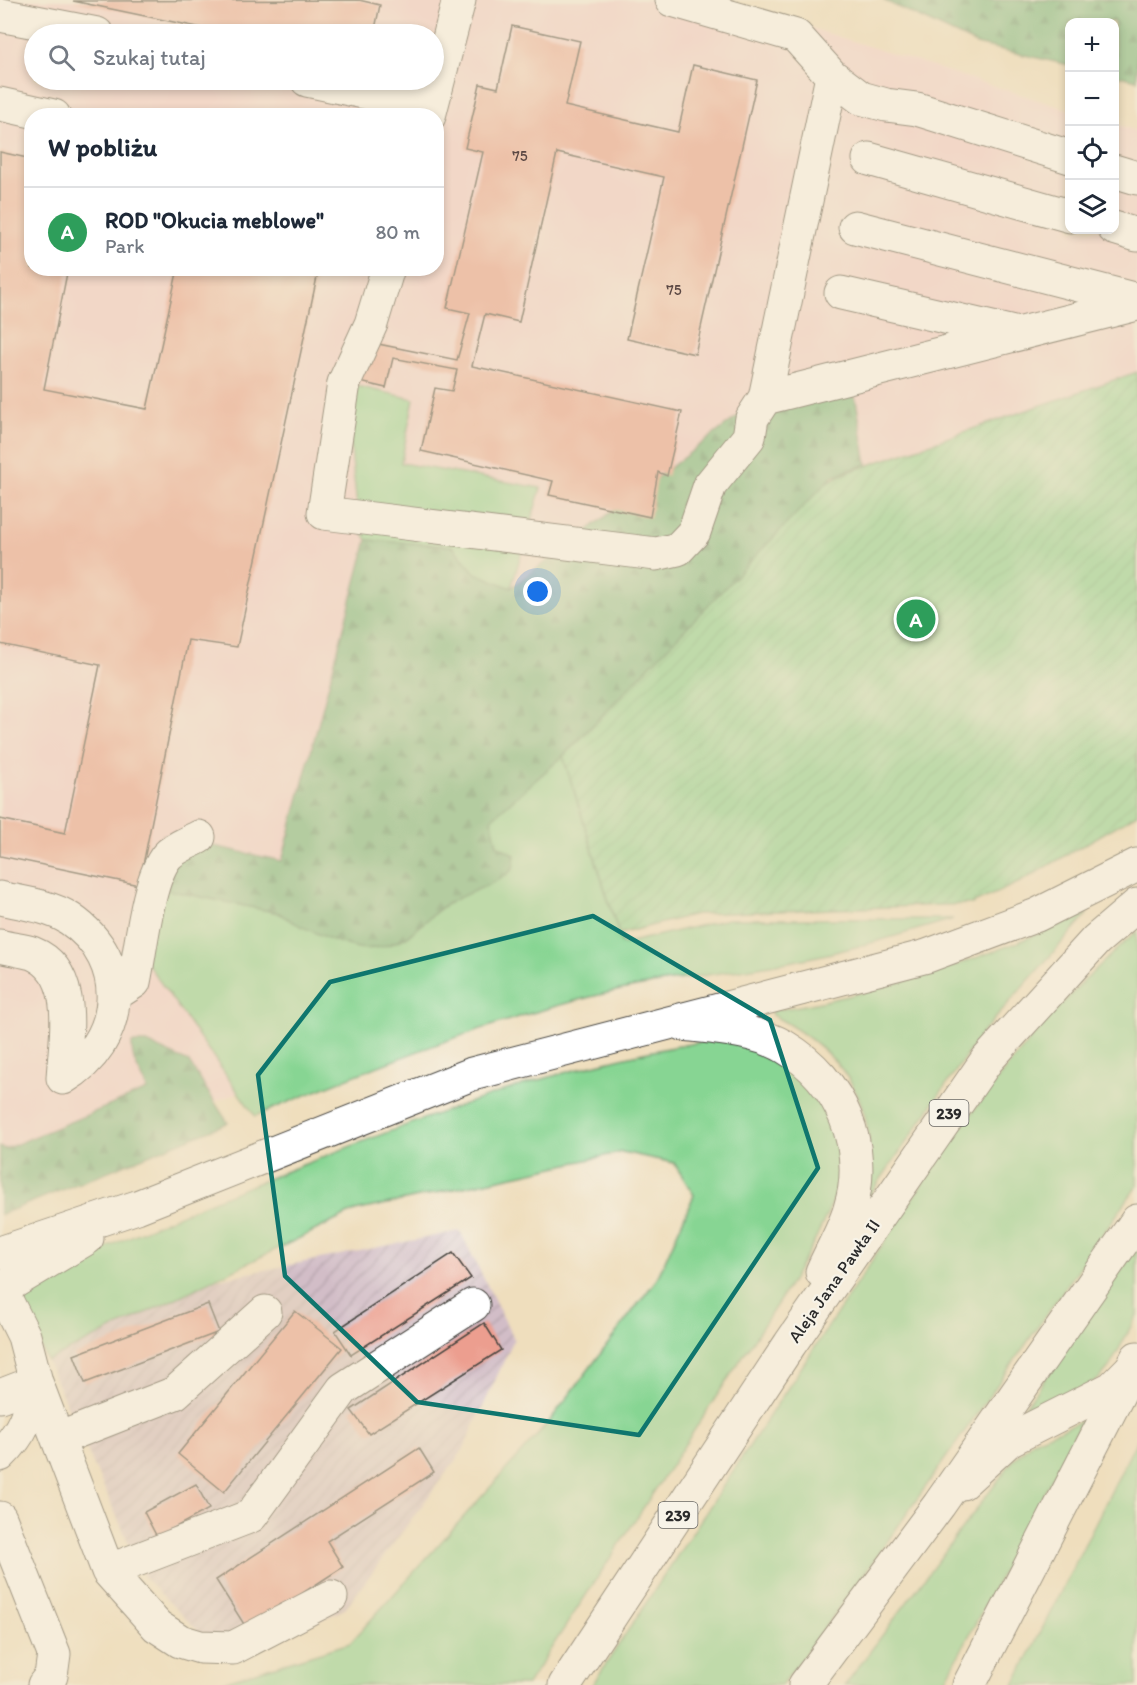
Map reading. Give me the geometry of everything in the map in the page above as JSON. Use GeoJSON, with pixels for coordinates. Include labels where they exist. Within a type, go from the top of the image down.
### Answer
{"type":"FeatureCollection","features":[{"type":"Feature","properties":{"kind":"main road"},"geometry":{"type":"LineString","coordinates":[[444,57],[459,0]]}},
{"type":"Feature","properties":{"kind":"main road"},"geometry":{"type":"LineString","coordinates":[[672,0],[796,36],[832,76],[861,98],[886,105],[917,109],[1065,155]]}},
{"type":"Feature","properties":{"kind":"main road"},"geometry":{"type":"LineString","coordinates":[[0,15],[46,24]]}},
{"type":"Feature","properties":{"kind":"main road"},"geometry":{"type":"LineString","coordinates":[[386,276],[371,324],[344,383],[324,513],[656,554],[678,549],[694,532],[710,485],[717,473],[733,458],[749,437],[752,418],[765,398],[832,76]]}},
{"type":"Feature","properties":{"kind":"main road"},"geometry":{"type":"LineString","coordinates":[[347,90],[418,108]]}},
{"type":"Feature","properties":{"kind":"main road"},"geometry":{"type":"LineString","coordinates":[[431,108],[435,90]]}},
{"type":"Feature","properties":{"kind":"main road"},"geometry":{"type":"LineString","coordinates":[[0,104],[24,109]]}},
{"type":"Feature","properties":{"kind":"main road"},"geometry":{"type":"LineString","coordinates":[[869,159],[1065,215]]}},
{"type":"Feature","properties":{"kind":"main road"},"geometry":{"type":"LineString","coordinates":[[1119,173],[1137,178]]}},
{"type":"Feature","properties":{"kind":"main road"},"geometry":{"type":"LineString","coordinates":[[855,227],[1137,302]]}},
{"type":"Feature","properties":{"kind":"main road"},"geometry":{"type":"LineString","coordinates":[[1119,230],[1137,235]]}},
{"type":"Feature","properties":{"kind":"main road"},"geometry":{"type":"LineString","coordinates":[[841,292],[1020,334]]}},
{"type":"Feature","properties":{"kind":"main road"},"geometry":{"type":"LineString","coordinates":[[765,398],[1137,302]]}},
{"type":"Feature","properties":{"kind":"main road"},"geometry":{"type":"LineString","coordinates":[[114,995],[134,982],[149,903],[159,870],[168,854],[199,837]]}},
{"type":"Feature","properties":{"kind":"main road"},"geometry":{"type":"LineString","coordinates":[[0,1253],[137,1207],[471,1074],[927,956],[1037,915],[1137,865]]}},
{"type":"Feature","properties":{"kind":"main road"},"geometry":{"type":"LineString","coordinates":[[0,946],[33,954],[52,967],[58,977],[65,994],[67,1013],[63,1078],[76,1070],[101,1045],[107,1032],[114,995],[105,961],[92,938],[57,911],[15,902]]}},
{"type":"Feature","properties":{"kind":"main road","name":"Aleja Jana Pawła II"},"geometry":{"type":"LineString","coordinates":[[565,1685],[790,1344],[987,1060],[1096,940],[1137,905]]}},
{"type":"Feature","properties":{"kind":"main road"},"geometry":{"type":"LineString","coordinates":[[666,1022],[725,1029],[756,1036],[785,1047],[807,1064],[829,1087],[845,1113],[856,1147],[855,1182],[850,1210],[790,1344]]}},
{"type":"Feature","properties":{"kind":"main road"},"geometry":{"type":"LineString","coordinates":[[137,1207],[1,1289],[24,1336],[36,1382],[108,1570],[157,1626],[180,1641],[200,1647],[233,1648],[331,1597]]}},
{"type":"Feature","properties":{"kind":"main road"},"geometry":{"type":"LineString","coordinates":[[805,1685],[939,1505],[1137,1221]]}},
{"type":"Feature","properties":{"kind":"main road"},"geometry":{"type":"LineString","coordinates":[[108,1570],[251,1516],[343,1389],[473,1305]]}},
{"type":"Feature","properties":{"kind":"main road"},"geometry":{"type":"LineString","coordinates":[[58,1439],[175,1393],[265,1312]]}},
{"type":"Feature","properties":{"kind":"main road"},"geometry":{"type":"LineString","coordinates":[[939,1505],[1009,1440],[1112,1388],[1134,1363]]}},
{"type":"Feature","properties":{"kind":"main road"},"geometry":{"type":"LineString","coordinates":[[969,1685],[1134,1363]]}},
{"type":"Feature","properties":{"kind":"main road"},"geometry":{"type":"LineString","coordinates":[[0,1396],[36,1382]]}},
{"type":"Feature","properties":{"kind":"main road"},"geometry":{"type":"LineString","coordinates":[[0,1455],[14,1441],[29,1415],[36,1382]]}},
{"type":"Feature","properties":{"kind":"main road"},"geometry":{"type":"LineString","coordinates":[[0,1518],[54,1654],[51,1676],[44,1685]]}},
{"type":"Feature","properties":{"kind":"highlighted area"},"geometry":{"type":"Polygon","coordinates":[[[593,916],[770,1020],[818,1168],[639,1435],[417,1402],[285,1276],[258,1075],[330,982],[593,916]]]}},
{"type":"Feature","properties":{"kind":"shaded area"},"geometry":{"type":"Polygon","coordinates":[[[0,0],[723,0],[1065,109],[1065,234],[1119,234],[1119,125],[1137,131],[1137,372],[833,476],[563,756],[622,944],[0,1185],[0,0]]]}},
{"type":"Feature","properties":{"kind":"shaded area"},"geometry":{"type":"Polygon","coordinates":[[[460,1231],[514,1339],[463,1450],[345,1609],[239,1657],[197,1630],[144,1577],[47,1361],[214,1280],[460,1231]]]}},
{"type":"Feature","properties":{"kind":"green space"},"geometry":{"type":"Polygon","coordinates":[[[883,0],[1137,0],[1137,80],[1119,76],[1119,18],[1065,18],[1065,64],[976,44],[883,0]]]}},
{"type":"Feature","properties":{"kind":"green space"},"geometry":{"type":"Polygon","coordinates":[[[1137,372],[1137,814],[1020,882],[972,904],[696,914],[619,934],[563,756],[826,483],[840,475],[1137,372]]]}},
{"type":"Feature","properties":{"kind":"green space"},"geometry":{"type":"Polygon","coordinates":[[[344,383],[414,399],[401,463],[541,488],[511,588],[475,573],[452,546],[367,540],[359,526],[344,383]]]}},
{"type":"Feature","properties":{"kind":"green space"},"geometry":{"type":"Polygon","coordinates":[[[850,383],[856,400],[867,464],[833,476],[563,756],[491,819],[497,845],[515,855],[513,869],[506,875],[443,907],[406,937],[370,949],[349,946],[328,938],[279,913],[148,886],[163,835],[282,861],[367,540],[452,546],[475,573],[511,588],[745,411],[850,383]]]}},
{"type":"Feature","properties":{"kind":"green space"},"geometry":{"type":"Polygon","coordinates":[[[563,756],[622,944],[728,919],[953,919],[818,956],[620,990],[573,1001],[434,1045],[255,1116],[146,962],[148,886],[279,913],[293,922],[324,932],[409,935],[432,913],[457,898],[497,845],[490,819],[563,756]]]}},
{"type":"Feature","properties":{"kind":"green space"},"geometry":{"type":"Polygon","coordinates":[[[1088,913],[982,1033],[865,1202],[869,1170],[869,1141],[864,1114],[855,1091],[842,1069],[823,1049],[800,1031],[772,1015],[771,1011],[854,995],[933,972],[1010,945],[1088,913]]]}},
{"type":"Feature","properties":{"kind":"green space"},"geometry":{"type":"Polygon","coordinates":[[[1137,931],[1137,1186],[870,1566],[782,1685],[592,1685],[944,1151],[1034,1035],[1083,982],[1137,931]]]}},
{"type":"Feature","properties":{"kind":"green space"},"geometry":{"type":"Polygon","coordinates":[[[721,1039],[741,1041],[804,1071],[841,1137],[840,1178],[835,1197],[814,1242],[789,1286],[527,1685],[213,1685],[350,1643],[549,1422],[657,1279],[694,1195],[674,1163],[622,1152],[355,1211],[47,1361],[20,1300],[22,1290],[90,1255],[194,1209],[351,1146],[455,1108],[559,1074],[612,1060],[721,1039]]]}},
{"type":"Feature","properties":{"kind":"green space"},"geometry":{"type":"Polygon","coordinates":[[[132,1043],[147,1043],[189,1062],[228,1123],[0,1215],[0,1147],[5,1149],[147,1090],[133,1058],[132,1043]]]}},
{"type":"Feature","properties":{"kind":"green space"},"geometry":{"type":"Polygon","coordinates":[[[1137,1247],[1137,1315],[1110,1366],[1099,1379],[1025,1421],[1020,1414],[1137,1247]]]}},
{"type":"Feature","properties":{"kind":"green space"},"geometry":{"type":"Polygon","coordinates":[[[1082,1421],[943,1685],[845,1685],[1014,1459],[1033,1441],[1082,1421]]]}},
{"type":"Feature","properties":{"kind":"green space"},"geometry":{"type":"Polygon","coordinates":[[[1137,1440],[1137,1685],[1014,1685],[1121,1472],[1137,1440]]]}},
{"type":"Feature","properties":{"kind":"building"},"geometry":{"type":"Polygon","coordinates":[[[359,0],[380,5],[376,24],[183,24],[73,1],[359,0]]]}},
{"type":"Feature","properties":{"kind":"building"},"geometry":{"type":"Polygon","coordinates":[[[512,26],[580,41],[565,106],[678,132],[693,65],[757,80],[695,354],[627,339],[664,177],[557,153],[519,322],[485,314],[472,366],[682,412],[667,476],[658,472],[650,517],[549,495],[553,481],[421,451],[435,388],[452,391],[457,370],[393,358],[386,388],[360,382],[368,342],[457,360],[470,313],[447,308],[483,152],[465,148],[480,84],[498,88],[512,26]]]}},
{"type":"Feature","properties":{"kind":"building"},"geometry":{"type":"Polygon","coordinates":[[[0,152],[24,157],[24,276],[66,276],[44,389],[147,409],[176,276],[317,276],[237,647],[188,640],[139,885],[0,856],[0,819],[65,833],[100,665],[0,644],[0,152]]]}},
{"type":"Feature","properties":{"kind":"building"},"geometry":{"type":"Polygon","coordinates":[[[453,1253],[471,1278],[351,1355],[335,1331],[453,1253]]]}},
{"type":"Feature","properties":{"kind":"building"},"geometry":{"type":"Polygon","coordinates":[[[208,1304],[219,1332],[85,1383],[74,1355],[208,1304]]]}},
{"type":"Feature","properties":{"kind":"building"},"geometry":{"type":"Polygon","coordinates":[[[295,1311],[342,1348],[224,1492],[178,1454],[295,1311]]]}},
{"type":"Feature","properties":{"kind":"building"},"geometry":{"type":"Polygon","coordinates":[[[484,1323],[501,1350],[369,1434],[351,1410],[484,1323]]]}},
{"type":"Feature","properties":{"kind":"building"},"geometry":{"type":"Polygon","coordinates":[[[419,1448],[434,1472],[327,1541],[343,1567],[247,1629],[216,1580],[419,1448]]]}},
{"type":"Feature","properties":{"kind":"building"},"geometry":{"type":"Polygon","coordinates":[[[196,1484],[209,1509],[157,1537],[144,1512],[196,1484]]]}},
{"type":"Feature","properties":{"kind":"place","name":"ROD \"Okucia meblowe\""},"geometry":{"type":"Point","coordinates":[916,619]}}]}
